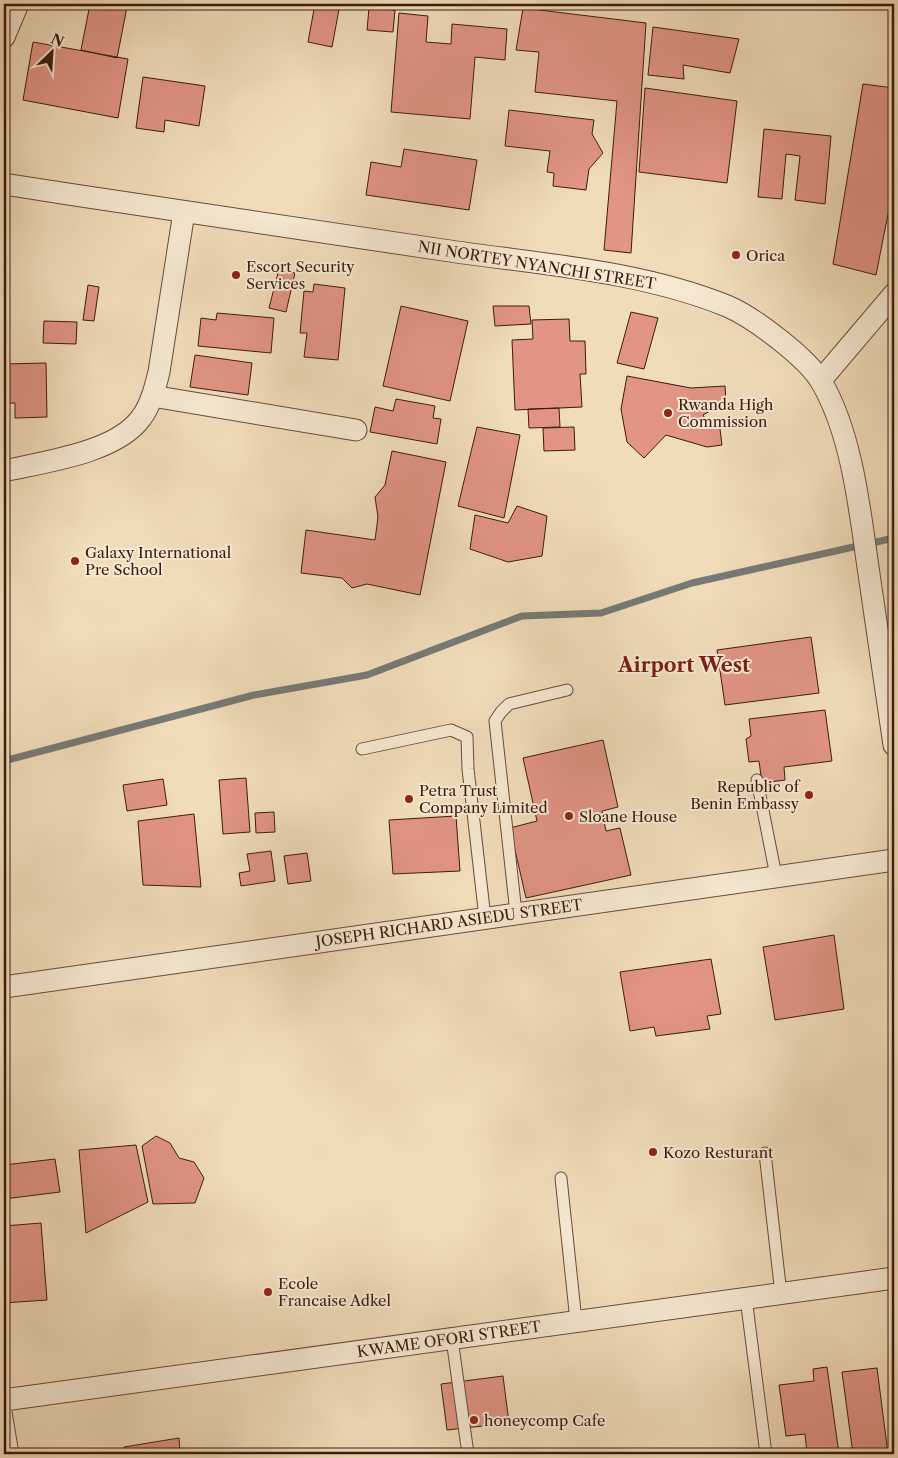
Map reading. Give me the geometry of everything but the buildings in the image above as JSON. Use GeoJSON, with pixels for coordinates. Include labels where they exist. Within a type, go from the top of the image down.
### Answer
{"type":"FeatureCollection","features":[{"type":"Feature","properties":{"kind":"street"},"geometry":{"type":"LineString","coordinates":[[4,37],[18,4]]}},
{"type":"Feature","properties":{"kind":"street","name":"NII NORTEY NYANCHI STREET"},"geometry":{"type":"LineString","coordinates":[[4,184],[591,271],[662,285],[728,306],[748,317],[791,350],[821,380],[833,406],[843,437],[862,526],[894,745]]}},
{"type":"Feature","properties":{"kind":"street"},"geometry":{"type":"LineString","coordinates":[[4,470],[89,452],[127,430],[141,419],[152,396],[159,372],[184,212]]}},
{"type":"Feature","properties":{"kind":"street"},"geometry":{"type":"LineString","coordinates":[[821,380],[894,294]]}},
{"type":"Feature","properties":{"kind":"street"},"geometry":{"type":"LineString","coordinates":[[152,396],[356,430]]}},
{"type":"Feature","properties":{"kind":"street","name":"JOSEPH RICHARD ASIEDU STREET"},"geometry":{"type":"LineString","coordinates":[[4,987],[894,860]]}},
{"type":"Feature","properties":{"kind":"street","name":"KWAME OFORI STREET"},"geometry":{"type":"LineString","coordinates":[[4,1400],[894,1278]]}},
{"type":"Feature","properties":{"kind":"lane"},"geometry":{"type":"LineString","coordinates":[[516,913],[495,721],[509,704],[567,690]]}},
{"type":"Feature","properties":{"kind":"lane"},"geometry":{"type":"LineString","coordinates":[[362,749],[451,730],[461,732],[467,737],[485,918]]}},
{"type":"Feature","properties":{"kind":"lane"},"geometry":{"type":"LineString","coordinates":[[757,780],[776,876]]}},
{"type":"Feature","properties":{"kind":"lane"},"geometry":{"type":"LineString","coordinates":[[765,1153],[781,1294]]}},
{"type":"Feature","properties":{"kind":"lane"},"geometry":{"type":"LineString","coordinates":[[561,1178],[576,1322]]}},
{"type":"Feature","properties":{"kind":"lane"},"geometry":{"type":"LineString","coordinates":[[746,1298],[766,1454]]}},
{"type":"Feature","properties":{"kind":"lane"},"geometry":{"type":"LineString","coordinates":[[452,1339],[468,1454]]}},
{"type":"Feature","properties":{"kind":"lane"},"geometry":{"type":"LineString","coordinates":[[4,1400],[13,1454]]}},
{"type":"Feature","properties":{"kind":"waterway"},"geometry":{"type":"LineString","coordinates":[[4,761],[254,695],[367,675],[522,616],[601,613],[692,583],[894,538]]}},
{"type":"Feature","properties":{"kind":"place","name":"Orica"},"geometry":{"type":"Point","coordinates":[736,255]}},
{"type":"Feature","properties":{"kind":"place","name":"Escort Security Services"},"geometry":{"type":"Point","coordinates":[236,275]}},
{"type":"Feature","properties":{"kind":"place","name":"Rwanda High Commission"},"geometry":{"type":"Point","coordinates":[668,413]}},
{"type":"Feature","properties":{"kind":"place","name":"Galaxy International Pre School"},"geometry":{"type":"Point","coordinates":[75,561]}},
{"type":"Feature","properties":{"kind":"place","name":"Republic of Benin Embassy"},"geometry":{"type":"Point","coordinates":[809,795]}},
{"type":"Feature","properties":{"kind":"place","name":"Petra Trust Company Limited"},"geometry":{"type":"Point","coordinates":[409,799]}},
{"type":"Feature","properties":{"kind":"place","name":"Sloane House"},"geometry":{"type":"Point","coordinates":[569,816]}},
{"type":"Feature","properties":{"kind":"place","name":"Kozo Resturant"},"geometry":{"type":"Point","coordinates":[653,1152]}},
{"type":"Feature","properties":{"kind":"place","name":"Ecole Francaise Adkel"},"geometry":{"type":"Point","coordinates":[268,1292]}},
{"type":"Feature","properties":{"kind":"place","name":"honeycomp Cafe"},"geometry":{"type":"Point","coordinates":[474,1420]}},
{"type":"Feature","properties":{"kind":"district","name":"Airport West"},"geometry":{"type":"Point","coordinates":[684,665]}}]}
